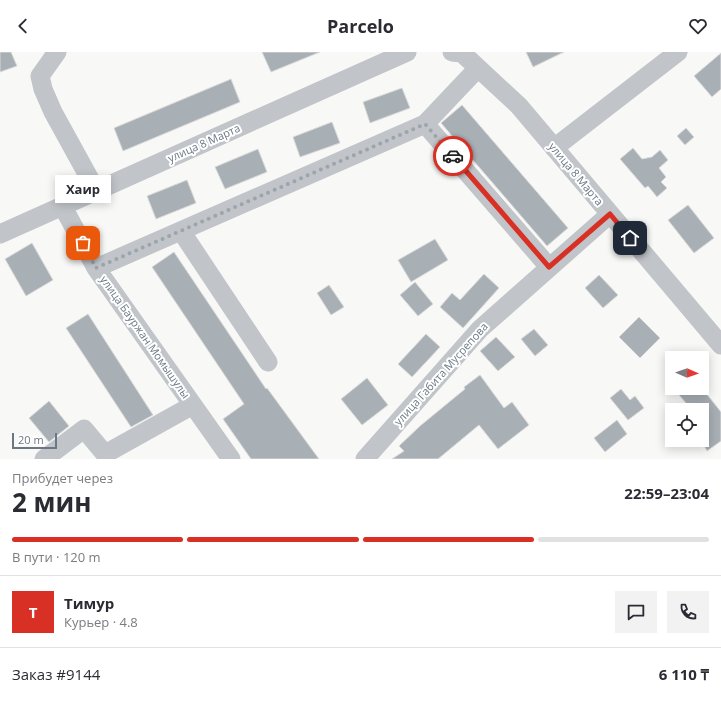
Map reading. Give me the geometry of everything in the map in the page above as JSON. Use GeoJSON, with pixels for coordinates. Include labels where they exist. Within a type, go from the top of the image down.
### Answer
{"type":"FeatureCollection","features":[{"type":"Feature","properties":{"kind":"street"},"geometry":{"type":"LineString","coordinates":[[57,52],[40,76],[43,89],[53,112],[97,192]]}},
{"type":"Feature","properties":{"kind":"street","name":"улица 8 Марта"},"geometry":{"type":"LineString","coordinates":[[0,234],[97,192],[407,52]]}},
{"type":"Feature","properties":{"kind":"street","name":"улица 8 Марта"},"geometry":{"type":"LineString","coordinates":[[452,52],[462,53],[519,106],[721,345]]}},
{"type":"Feature","properties":{"kind":"street"},"geometry":{"type":"LineString","coordinates":[[554,148],[678,52]]}},
{"type":"Feature","properties":{"kind":"street"},"geometry":{"type":"LineString","coordinates":[[96,268],[425,124],[478,68]]}},
{"type":"Feature","properties":{"kind":"street"},"geometry":{"type":"LineString","coordinates":[[425,124],[549,267]]}},
{"type":"Feature","properties":{"kind":"street","name":"улица Бауржан Момышулы"},"geometry":{"type":"LineString","coordinates":[[63,207],[96,268],[231,459]]}},
{"type":"Feature","properties":{"kind":"street","name":"улица Габита Мусрепова"},"geometry":{"type":"LineString","coordinates":[[366,459],[480,329],[610,214]]}},
{"type":"Feature","properties":{"kind":"street"},"geometry":{"type":"LineString","coordinates":[[181,231],[268,362]]}},
{"type":"Feature","properties":{"kind":"street","name":"улица Бауржан Момышулы"},"geometry":{"type":"LineString","coordinates":[[44,459],[84,429],[105,454],[193,404]]}},
{"type":"Feature","properties":{"kind":"building"},"geometry":{"type":"Polygon","coordinates":[[[0,52],[11,52],[17,66],[0,72],[0,52]]]}},
{"type":"Feature","properties":{"kind":"building"},"geometry":{"type":"Polygon","coordinates":[[[262,52],[320,52],[271,72],[262,52]]]}},
{"type":"Feature","properties":{"kind":"building"},"geometry":{"type":"Polygon","coordinates":[[[526,52],[564,52],[533,67],[526,52]]]}},
{"type":"Feature","properties":{"kind":"building"},"geometry":{"type":"Polygon","coordinates":[[[721,53],[721,89],[712,97],[694,76],[721,53]]]}},
{"type":"Feature","properties":{"kind":"building"},"geometry":{"type":"Polygon","coordinates":[[[231,79],[240,102],[123,151],[114,128],[231,79]]]}},
{"type":"Feature","properties":{"kind":"building"},"geometry":{"type":"Polygon","coordinates":[[[402,88],[410,108],[370,123],[363,102],[402,88]]]}},
{"type":"Feature","properties":{"kind":"building"},"geometry":{"type":"Polygon","coordinates":[[[462,105],[568,228],[547,246],[441,123],[462,105]]]}},
{"type":"Feature","properties":{"kind":"building"},"geometry":{"type":"Polygon","coordinates":[[[332,122],[340,143],[300,157],[293,137],[332,122]]]}},
{"type":"Feature","properties":{"kind":"building"},"geometry":{"type":"Polygon","coordinates":[[[686,128],[694,137],[685,145],[677,136],[686,128]]]}},
{"type":"Feature","properties":{"kind":"building"},"geometry":{"type":"Polygon","coordinates":[[[633,148],[642,159],[652,157],[660,150],[668,160],[659,168],[666,177],[661,182],[667,188],[657,197],[648,186],[645,188],[620,159],[633,148]]]}},
{"type":"Feature","properties":{"kind":"building"},"geometry":{"type":"Polygon","coordinates":[[[258,149],[267,172],[225,189],[215,167],[258,149]]]}},
{"type":"Feature","properties":{"kind":"building"},"geometry":{"type":"Polygon","coordinates":[[[187,180],[196,203],[156,219],[147,196],[187,180]]]}},
{"type":"Feature","properties":{"kind":"building"},"geometry":{"type":"Polygon","coordinates":[[[688,205],[714,238],[694,253],[668,220],[688,205]]]}},
{"type":"Feature","properties":{"kind":"building"},"geometry":{"type":"Polygon","coordinates":[[[435,239],[448,260],[411,282],[398,260],[435,239]]]}},
{"type":"Feature","properties":{"kind":"building"},"geometry":{"type":"Polygon","coordinates":[[[32,243],[53,280],[26,296],[5,259],[32,243]]]}},
{"type":"Feature","properties":{"kind":"building"},"geometry":{"type":"Polygon","coordinates":[[[174,252],[266,389],[267,388],[319,459],[251,459],[223,419],[244,404],[152,267],[174,252]]]}},
{"type":"Feature","properties":{"kind":"building"},"geometry":{"type":"Polygon","coordinates":[[[484,274],[499,288],[463,328],[440,307],[452,293],[460,300],[484,274]]]}},
{"type":"Feature","properties":{"kind":"building"},"geometry":{"type":"Polygon","coordinates":[[[599,275],[618,295],[603,308],[585,288],[599,275]]]}},
{"type":"Feature","properties":{"kind":"building"},"geometry":{"type":"Polygon","coordinates":[[[415,282],[433,304],[418,316],[400,295],[415,282]]]}},
{"type":"Feature","properties":{"kind":"building"},"geometry":{"type":"Polygon","coordinates":[[[329,285],[344,307],[331,315],[317,293],[329,285]]]}},
{"type":"Feature","properties":{"kind":"building"},"geometry":{"type":"Polygon","coordinates":[[[88,314],[153,415],[131,427],[66,328],[88,314]]]}},
{"type":"Feature","properties":{"kind":"building"},"geometry":{"type":"Polygon","coordinates":[[[639,317],[660,338],[640,358],[619,337],[639,317]]]}},
{"type":"Feature","properties":{"kind":"building"},"geometry":{"type":"Polygon","coordinates":[[[534,329],[548,345],[535,356],[521,339],[534,329]]]}},
{"type":"Feature","properties":{"kind":"building"},"geometry":{"type":"Polygon","coordinates":[[[426,334],[440,347],[412,377],[398,364],[426,334]]]}},
{"type":"Feature","properties":{"kind":"building"},"geometry":{"type":"Polygon","coordinates":[[[496,337],[515,357],[498,371],[480,351],[496,337]]]}},
{"type":"Feature","properties":{"kind":"building"},"geometry":{"type":"Polygon","coordinates":[[[480,375],[504,408],[512,402],[529,425],[498,449],[479,425],[438,459],[392,459],[404,451],[399,446],[420,426],[465,389],[464,387],[480,375]]]}},
{"type":"Feature","properties":{"kind":"building"},"geometry":{"type":"Polygon","coordinates":[[[367,378],[388,405],[362,425],[341,399],[367,378]]]}},
{"type":"Feature","properties":{"kind":"building"},"geometry":{"type":"Polygon","coordinates":[[[621,389],[630,400],[635,396],[644,408],[628,420],[610,398],[621,389]]]}},
{"type":"Feature","properties":{"kind":"building"},"geometry":{"type":"Polygon","coordinates":[[[679,395],[708,395],[721,412],[721,441],[707,451],[705,447],[709,447],[709,403],[686,403],[679,395]]]}},
{"type":"Feature","properties":{"kind":"building"},"geometry":{"type":"Polygon","coordinates":[[[49,401],[69,426],[49,442],[29,418],[49,401]]]}},
{"type":"Feature","properties":{"kind":"building"},"geometry":{"type":"Polygon","coordinates":[[[617,420],[627,434],[605,452],[594,438],[617,420]]]}},
{"type":"Feature","properties":{"kind":"way so far"},"geometry":{"type":"LineString","coordinates":[[83,243],[96,268],[425,124],[453,156]]}},
{"type":"Feature","properties":{"kind":"place","name":"Хаир"},"geometry":{"type":"Point","coordinates":[83,243]}},
{"type":"Feature","properties":{"kind":"route"},"geometry":{"type":"LineString","coordinates":[[453,156],[549,267],[610,214],[630,238]]}}]}
